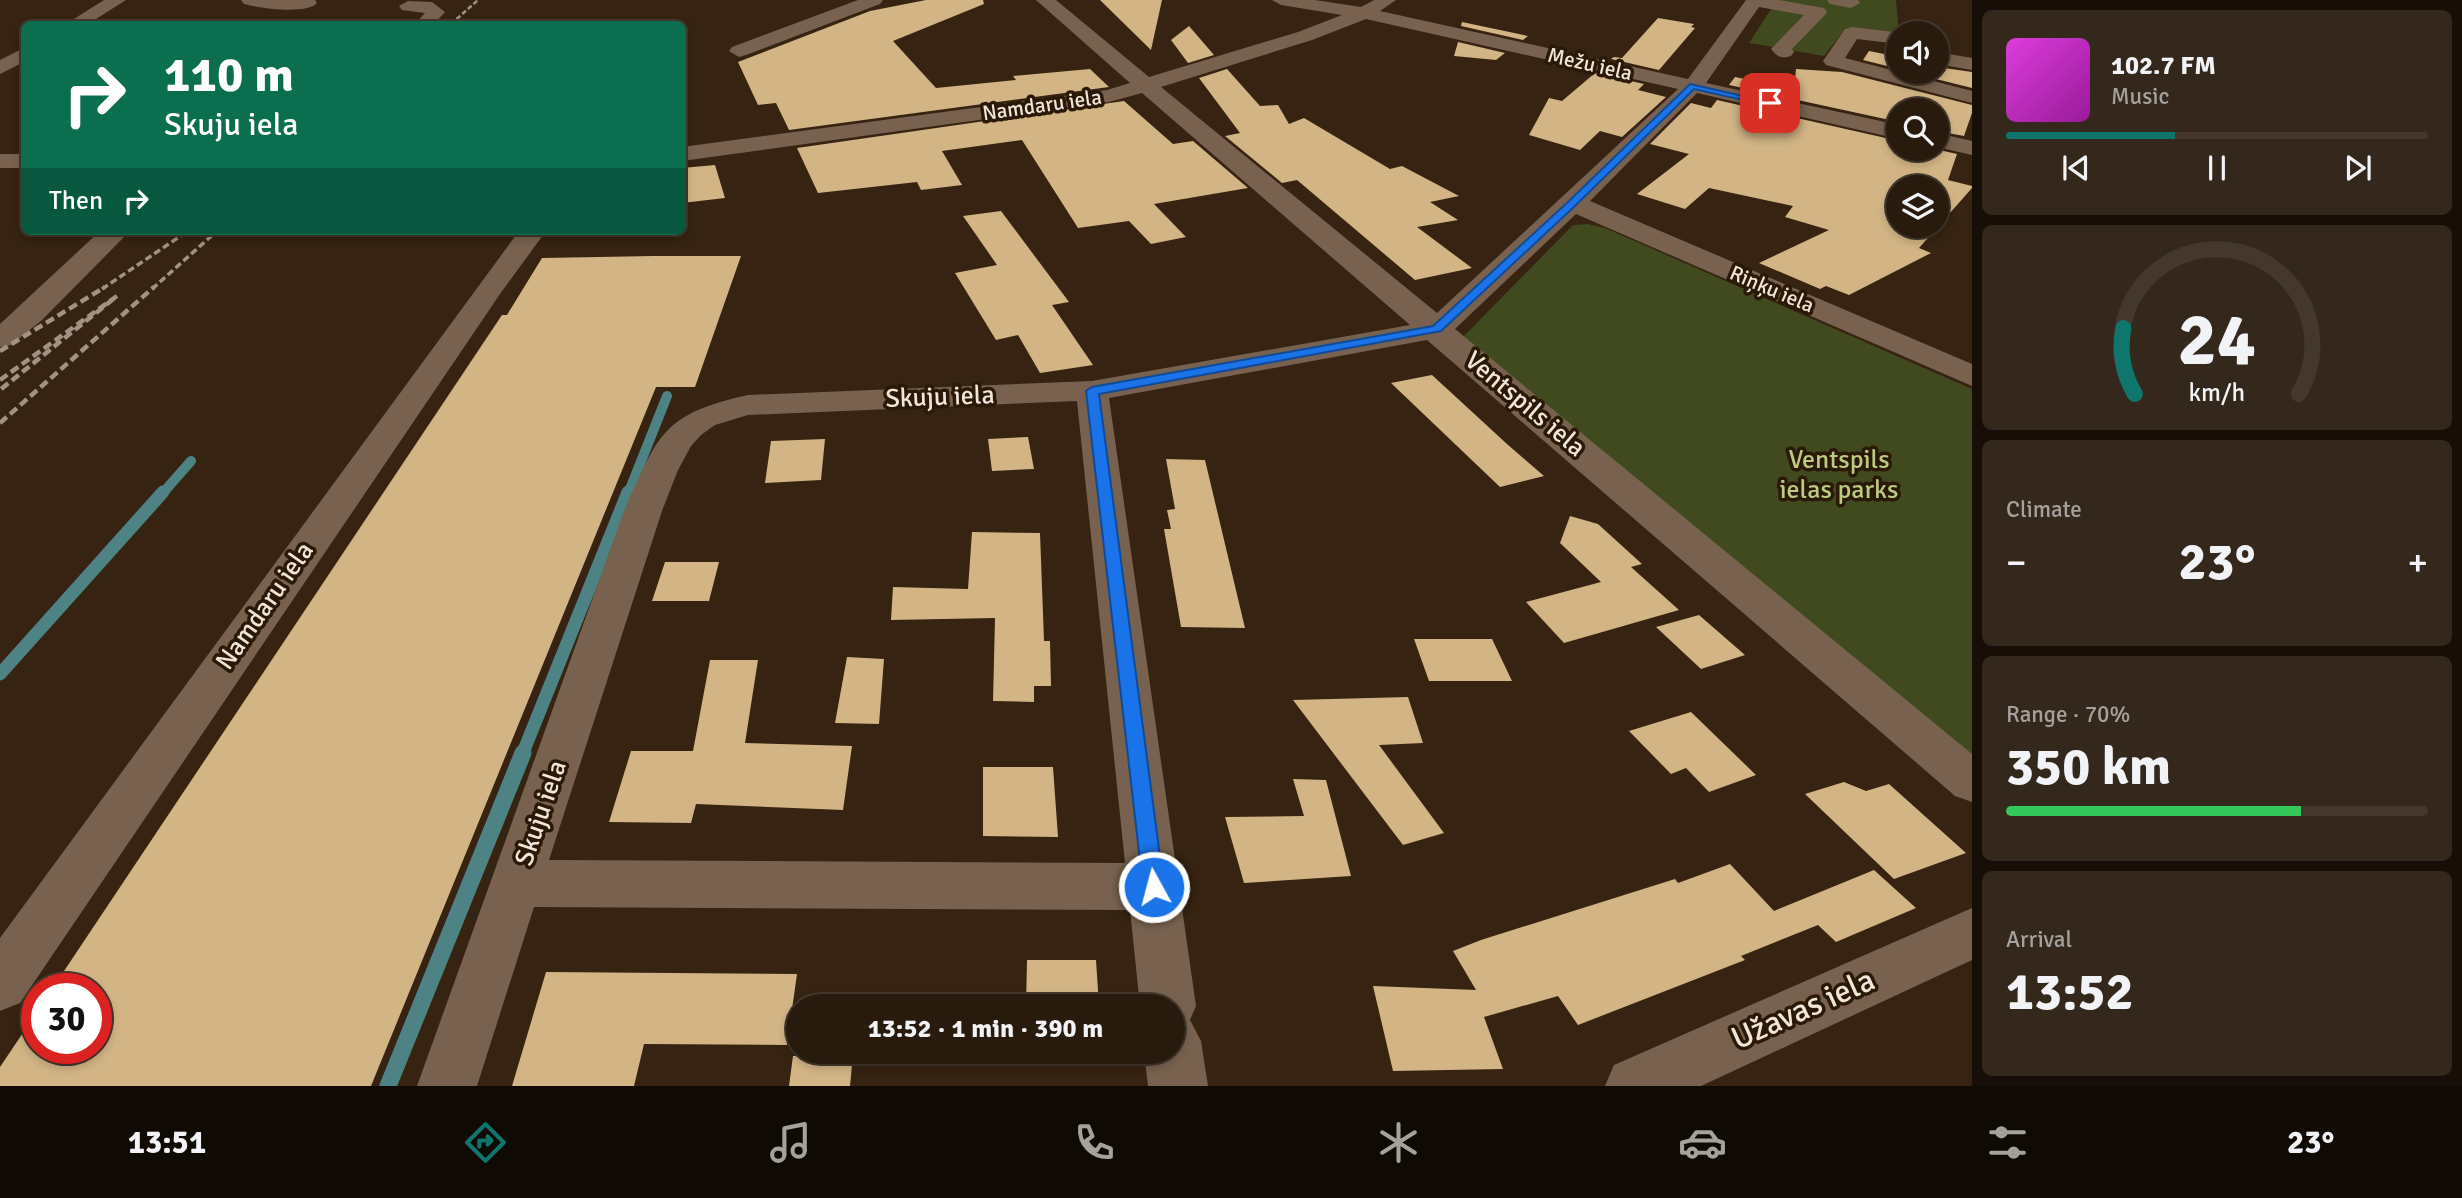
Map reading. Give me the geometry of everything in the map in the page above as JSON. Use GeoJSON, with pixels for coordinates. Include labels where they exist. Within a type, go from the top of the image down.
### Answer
{"type":"FeatureCollection","features":[{"type":"Feature","properties":{"kind":"street"},"geometry":{"type":"LineString","coordinates":[[80,21],[117,0]]}},
{"type":"Feature","properties":{"kind":"street"},"geometry":{"type":"LineString","coordinates":[[250,0],[269,4],[311,2]]}},
{"type":"Feature","properties":{"kind":"street"},"geometry":{"type":"LineString","coordinates":[[739,51],[874,0]]}},
{"type":"Feature","properties":{"kind":"street","name":"Ventspils iela"},"geometry":{"type":"LineString","coordinates":[[1045,0],[1972,782]]}},
{"type":"Feature","properties":{"kind":"street","name":"Mežu iela"},"geometry":{"type":"LineString","coordinates":[[1281,0],[1364,13],[1886,129]]}},
{"type":"Feature","properties":{"kind":"street","name":"Namdaru iela"},"geometry":{"type":"LineString","coordinates":[[686,153],[1109,96],[1305,36],[1364,13],[1387,0]]}},
{"type":"Feature","properties":{"kind":"street"},"geometry":{"type":"LineString","coordinates":[[1437,329],[1573,203],[1693,86],[1744,45],[1755,0],[1818,12],[1781,49],[1784,52]]}},
{"type":"Feature","properties":{"kind":"street"},"geometry":{"type":"LineString","coordinates":[[284,21],[311,2]]}},
{"type":"Feature","properties":{"kind":"street"},"geometry":{"type":"LineString","coordinates":[[408,6],[426,6],[436,12],[427,21]]}},
{"type":"Feature","properties":{"kind":"street"},"geometry":{"type":"LineString","coordinates":[[1833,61],[1852,33],[1886,37]]}},
{"type":"Feature","properties":{"kind":"street"},"geometry":{"type":"LineString","coordinates":[[1846,41],[1886,48]]}},
{"type":"Feature","properties":{"kind":"street"},"geometry":{"type":"LineString","coordinates":[[1744,45],[1833,61],[1972,97]]}},
{"type":"Feature","properties":{"kind":"street"},"geometry":{"type":"LineString","coordinates":[[1949,47],[1972,51]]}},
{"type":"Feature","properties":{"kind":"street"},"geometry":{"type":"LineString","coordinates":[[0,68],[21,56]]}},
{"type":"Feature","properties":{"kind":"street"},"geometry":{"type":"LineString","coordinates":[[1949,60],[1972,64]]}},
{"type":"Feature","properties":{"kind":"street"},"geometry":{"type":"LineString","coordinates":[[1949,143],[1972,148]]}},
{"type":"Feature","properties":{"kind":"street"},"geometry":{"type":"LineString","coordinates":[[0,161],[21,161]]}},
{"type":"Feature","properties":{"kind":"street","name":"Riņķu iela"},"geometry":{"type":"LineString","coordinates":[[1573,203],[1972,376]]}},
{"type":"Feature","properties":{"kind":"street"},"geometry":{"type":"LineString","coordinates":[[0,338],[22,324],[83,260],[112,235]]}},
{"type":"Feature","properties":{"kind":"street","name":"Namdaru iela"},"geometry":{"type":"LineString","coordinates":[[0,984],[489,289],[530,235]]}},
{"type":"Feature","properties":{"kind":"street","name":"Skuju iela"},"geometry":{"type":"LineString","coordinates":[[447,1086],[643,511],[676,437],[698,420],[720,410],[748,405],[1092,391],[1437,329]]}},
{"type":"Feature","properties":{"kind":"street"},"geometry":{"type":"LineString","coordinates":[[1092,391],[1167,994]]}},
{"type":"Feature","properties":{"kind":"street"},"geometry":{"type":"LineString","coordinates":[[517,883],[1154,887]]}},
{"type":"Feature","properties":{"kind":"street","name":"Užavas iela"},"geometry":{"type":"LineString","coordinates":[[1635,1086],[1972,933]]}},
{"type":"Feature","properties":{"kind":"street"},"geometry":{"type":"LineString","coordinates":[[1175,1064],[1178,1086]]}},
{"type":"Feature","properties":{"kind":"green space"},"geometry":{"type":"Polygon","coordinates":[[[1777,0],[1896,0],[1898,21],[1886,21],[1886,34],[1846,28],[1824,56],[1749,43],[1777,0]]]}},
{"type":"Feature","properties":{"kind":"green space","name":"Ventspils ielas parks"},"geometry":{"type":"Polygon","coordinates":[[[1588,224],[1605,228],[1972,389],[1972,757],[1463,337],[1573,225],[1588,224]]]}},
{"type":"Feature","properties":{"kind":"building"},"geometry":{"type":"Polygon","coordinates":[[[926,0],[983,0],[984,4],[893,41],[936,88],[1016,80],[1013,76],[1090,69],[1109,87],[789,130],[776,103],[758,105],[738,62],[870,11],[926,0]]]}},
{"type":"Feature","properties":{"kind":"building"},"geometry":{"type":"Polygon","coordinates":[[[1100,0],[1162,0],[1151,50],[1100,0]]]}},
{"type":"Feature","properties":{"kind":"building"},"geometry":{"type":"Polygon","coordinates":[[[1658,18],[1694,24],[1691,27],[1695,28],[1659,70],[1611,59],[1622,58],[1658,18]]]}},
{"type":"Feature","properties":{"kind":"building"},"geometry":{"type":"Polygon","coordinates":[[[1462,22],[1528,36],[1523,40],[1461,26],[1462,22]]]}},
{"type":"Feature","properties":{"kind":"building"},"geometry":{"type":"Polygon","coordinates":[[[1189,26],[1214,55],[1188,63],[1171,40],[1189,26]]]}},
{"type":"Feature","properties":{"kind":"building"},"geometry":{"type":"Polygon","coordinates":[[[1458,42],[1505,53],[1496,60],[1454,56],[1458,42]]]}},
{"type":"Feature","properties":{"kind":"building"},"geometry":{"type":"Polygon","coordinates":[[[1869,51],[1886,54],[1886,66],[1863,60],[1869,51]]]}},
{"type":"Feature","properties":{"kind":"building"},"geometry":{"type":"Polygon","coordinates":[[[1227,69],[1260,106],[1278,105],[1289,124],[1304,118],[1390,169],[1402,166],[1459,196],[1430,202],[1458,220],[1417,227],[1472,268],[1415,280],[1297,180],[1282,183],[1225,136],[1240,133],[1199,78],[1227,69]]]}},
{"type":"Feature","properties":{"kind":"building"},"geometry":{"type":"Polygon","coordinates":[[[1796,69],[1842,72],[1944,98],[1886,98],[1886,119],[1729,85],[1735,77],[1794,89],[1796,69]]]}},
{"type":"Feature","properties":{"kind":"building"},"geometry":{"type":"Polygon","coordinates":[[[1949,69],[1972,72],[1972,88],[1949,82],[1949,69]]]}},
{"type":"Feature","properties":{"kind":"building"},"geometry":{"type":"Polygon","coordinates":[[[1595,73],[1644,84],[1638,90],[1666,97],[1622,137],[1600,131],[1580,150],[1529,135],[1549,98],[1562,101],[1595,73]]]}},
{"type":"Feature","properties":{"kind":"building"},"geometry":{"type":"Polygon","coordinates":[[[1949,99],[1972,105],[1964,136],[1949,133],[1949,99]]]}},
{"type":"Feature","properties":{"kind":"building"},"geometry":{"type":"Polygon","coordinates":[[[1717,100],[1886,138],[1886,161],[1949,161],[1949,152],[1957,154],[1949,177],[1949,175],[1886,175],[1886,238],[1928,238],[1919,248],[1931,253],[1849,295],[1826,286],[1820,289],[1759,263],[1829,230],[1785,217],[1793,206],[1709,188],[1685,209],[1637,194],[1689,154],[1650,144],[1691,103],[1711,108],[1717,100]]]}},
{"type":"Feature","properties":{"kind":"building"},"geometry":{"type":"Polygon","coordinates":[[[1124,101],[1173,144],[1193,141],[1248,188],[1154,204],[1186,237],[1151,244],[1129,221],[1078,228],[1022,140],[942,151],[962,185],[921,190],[917,182],[818,193],[797,148],[1124,101]]]}},
{"type":"Feature","properties":{"kind":"building"},"geometry":{"type":"Polygon","coordinates":[[[715,165],[725,198],[686,203],[686,168],[715,165]]]}},
{"type":"Feature","properties":{"kind":"building"},"geometry":{"type":"Polygon","coordinates":[[[1949,180],[1972,188],[1949,214],[1949,180]]]}},
{"type":"Feature","properties":{"kind":"building"},"geometry":{"type":"Polygon","coordinates":[[[1001,211],[1069,302],[1052,305],[1093,365],[1040,373],[1018,335],[996,340],[955,273],[997,265],[963,216],[1001,211]]]}},
{"type":"Feature","properties":{"kind":"building"},"geometry":{"type":"Polygon","coordinates":[[[741,256],[695,387],[656,387],[371,1086],[0,1086],[0,1067],[21,1036],[21,1064],[112,1064],[112,973],[63,973],[502,315],[507,315],[542,258],[741,256]]]}},
{"type":"Feature","properties":{"kind":"building"},"geometry":{"type":"Polygon","coordinates":[[[1432,375],[1544,476],[1500,487],[1391,383],[1432,375]]]}},
{"type":"Feature","properties":{"kind":"building"},"geometry":{"type":"Polygon","coordinates":[[[1028,437],[1034,469],[992,471],[988,439],[1028,437]]]}},
{"type":"Feature","properties":{"kind":"building"},"geometry":{"type":"Polygon","coordinates":[[[825,439],[821,480],[765,483],[771,441],[825,439]]]}},
{"type":"Feature","properties":{"kind":"building"},"geometry":{"type":"Polygon","coordinates":[[[1166,459],[1205,460],[1245,628],[1181,627],[1164,529],[1171,529],[1167,510],[1175,509],[1166,459]]]}},
{"type":"Feature","properties":{"kind":"building"},"geometry":{"type":"Polygon","coordinates":[[[1570,516],[1598,524],[1642,564],[1631,567],[1679,610],[1564,643],[1526,602],[1601,582],[1560,543],[1570,516]]]}},
{"type":"Feature","properties":{"kind":"building"},"geometry":{"type":"Polygon","coordinates":[[[972,532],[1040,533],[1044,641],[1050,641],[1051,686],[1034,686],[1034,702],[993,701],[995,618],[891,620],[893,587],[968,589],[972,532]]]}},
{"type":"Feature","properties":{"kind":"building"},"geometry":{"type":"Polygon","coordinates":[[[665,562],[719,562],[709,601],[652,601],[665,562]]]}},
{"type":"Feature","properties":{"kind":"building"},"geometry":{"type":"Polygon","coordinates":[[[1699,615],[1745,655],[1701,669],[1656,627],[1699,615]]]}},
{"type":"Feature","properties":{"kind":"building"},"geometry":{"type":"Polygon","coordinates":[[[1414,639],[1492,639],[1512,681],[1429,681],[1414,639]]]}},
{"type":"Feature","properties":{"kind":"building"},"geometry":{"type":"Polygon","coordinates":[[[847,657],[884,659],[879,724],[835,723],[847,657]]]}},
{"type":"Feature","properties":{"kind":"building"},"geometry":{"type":"Polygon","coordinates":[[[710,660],[758,660],[745,743],[852,746],[843,810],[696,804],[691,823],[609,822],[631,751],[693,751],[710,660]]]}},
{"type":"Feature","properties":{"kind":"building"},"geometry":{"type":"Polygon","coordinates":[[[1408,697],[1423,743],[1379,745],[1444,833],[1403,845],[1293,700],[1408,697]]]}},
{"type":"Feature","properties":{"kind":"building"},"geometry":{"type":"Polygon","coordinates":[[[1691,712],[1756,775],[1709,792],[1686,768],[1671,774],[1629,731],[1691,712]]]}},
{"type":"Feature","properties":{"kind":"building"},"geometry":{"type":"Polygon","coordinates":[[[983,767],[1053,767],[1058,837],[983,836],[983,767]]]}},
{"type":"Feature","properties":{"kind":"building"},"geometry":{"type":"Polygon","coordinates":[[[1293,779],[1326,780],[1351,876],[1244,883],[1225,817],[1304,816],[1293,779]]]}},
{"type":"Feature","properties":{"kind":"building"},"geometry":{"type":"Polygon","coordinates":[[[1844,782],[1866,791],[1889,784],[1966,853],[1894,879],[1805,794],[1844,782]]]}},
{"type":"Feature","properties":{"kind":"building"},"geometry":{"type":"Polygon","coordinates":[[[1730,864],[1774,911],[1874,870],[1916,908],[1836,942],[1818,925],[1741,956],[1745,960],[1578,1025],[1558,996],[1484,1017],[1503,1069],[1393,1071],[1373,986],[1476,990],[1453,951],[1675,879],[1678,883],[1730,864]]]}},
{"type":"Feature","properties":{"kind":"building"},"geometry":{"type":"Polygon","coordinates":[[[1027,960],[1096,960],[1098,994],[1026,994],[1027,960]]]}},
{"type":"Feature","properties":{"kind":"building"},"geometry":{"type":"Polygon","coordinates":[[[546,972],[797,974],[794,994],[786,994],[786,1045],[644,1044],[634,1086],[512,1086],[546,972]]]}},
{"type":"Feature","properties":{"kind":"building"},"geometry":{"type":"Polygon","coordinates":[[[792,1064],[852,1064],[850,1086],[789,1086],[792,1064]]]}},
{"type":"Feature","properties":{"kind":"waterway"},"geometry":{"type":"LineString","coordinates":[[628,494],[667,396]]}},
{"type":"Feature","properties":{"kind":"waterway"},"geometry":{"type":"LineString","coordinates":[[162,494],[191,461]]}},
{"type":"Feature","properties":{"kind":"waterway"},"geometry":{"type":"LineString","coordinates":[[0,674],[163,492]]}},
{"type":"Feature","properties":{"kind":"waterway"},"geometry":{"type":"LineString","coordinates":[[522,755],[628,492]]}},
{"type":"Feature","properties":{"kind":"waterway"},"geometry":{"type":"LineString","coordinates":[[388,1086],[523,753]]}},
{"type":"Feature","properties":{"kind":"railway"},"geometry":{"type":"LineString","coordinates":[[454,21],[478,0]]}},
{"type":"Feature","properties":{"kind":"railway"},"geometry":{"type":"LineString","coordinates":[[105,287],[182,235]]}},
{"type":"Feature","properties":{"kind":"railway"},"geometry":{"type":"LineString","coordinates":[[152,289],[213,235]]}},
{"type":"Feature","properties":{"kind":"railway"},"geometry":{"type":"LineString","coordinates":[[0,351],[105,287]]}},
{"type":"Feature","properties":{"kind":"railway"},"geometry":{"type":"LineString","coordinates":[[0,423],[154,287]]}},
{"type":"Feature","properties":{"kind":"railway"},"geometry":{"type":"LineString","coordinates":[[0,380],[117,296],[0,390]]}},
{"type":"Feature","properties":{"kind":"route"},"geometry":{"type":"LineString","coordinates":[[1154,887],[1092,391],[1437,329],[1573,203],[1693,86],[1770,103]]}}]}
